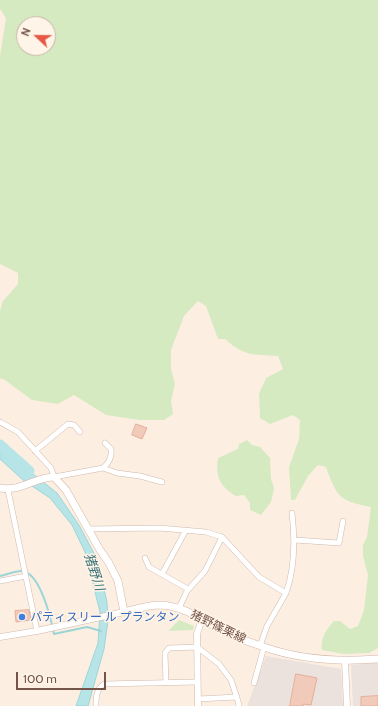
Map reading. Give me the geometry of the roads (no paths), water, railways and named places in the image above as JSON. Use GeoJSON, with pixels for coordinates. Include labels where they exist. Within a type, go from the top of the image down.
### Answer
{"type":"FeatureCollection","features":[{"type":"Feature","properties":{"kind":"main road"},"geometry":{"type":"LineString","coordinates":[[0,488],[8,490],[51,477],[66,490],[118,581],[124,612]]}},
{"type":"Feature","properties":{"kind":"main road","name":"猪野篠栗線"},"geometry":{"type":"LineString","coordinates":[[124,612],[154,605],[169,606],[191,612],[227,633],[262,647],[283,653],[301,657],[345,661],[378,659]]}},
{"type":"Feature","properties":{"kind":"street"},"geometry":{"type":"LineString","coordinates":[[0,422],[18,432],[51,468],[51,477],[103,468],[117,473],[140,476],[162,482]]}},
{"type":"Feature","properties":{"kind":"street"},"geometry":{"type":"LineString","coordinates":[[35,451],[68,424],[74,425],[80,432]]}},
{"type":"Feature","properties":{"kind":"street"},"geometry":{"type":"LineString","coordinates":[[103,468],[107,465],[112,454],[112,449],[106,443]]}},
{"type":"Feature","properties":{"kind":"street"},"geometry":{"type":"LineString","coordinates":[[8,490],[37,631]]}},
{"type":"Feature","properties":{"kind":"street"},"geometry":{"type":"LineString","coordinates":[[254,683],[267,626],[286,594],[289,585],[295,540],[292,513]]}},
{"type":"Feature","properties":{"kind":"street"},"geometry":{"type":"LineString","coordinates":[[295,540],[339,543],[342,521]]}},
{"type":"Feature","properties":{"kind":"street"},"geometry":{"type":"LineString","coordinates":[[88,529],[154,528],[206,532],[222,537],[259,577],[286,594]]}},
{"type":"Feature","properties":{"kind":"street"},"geometry":{"type":"LineString","coordinates":[[162,574],[186,530]]}},
{"type":"Feature","properties":{"kind":"street"},"geometry":{"type":"LineString","coordinates":[[179,608],[188,589],[205,572],[222,537]]}},
{"type":"Feature","properties":{"kind":"street"},"geometry":{"type":"LineString","coordinates":[[145,558],[149,567],[188,589]]}},
{"type":"Feature","properties":{"kind":"street"},"geometry":{"type":"LineString","coordinates":[[0,581],[26,576]]}},
{"type":"Feature","properties":{"kind":"street"},"geometry":{"type":"LineString","coordinates":[[0,637],[37,631],[124,612]]}},
{"type":"Feature","properties":{"kind":"street"},"geometry":{"type":"LineString","coordinates":[[198,706],[197,634],[202,619]]}},
{"type":"Feature","properties":{"kind":"street"},"geometry":{"type":"LineString","coordinates":[[166,683],[165,653],[169,648],[197,647],[219,664],[231,680],[239,706]]}},
{"type":"Feature","properties":{"kind":"street"},"geometry":{"type":"LineString","coordinates":[[345,661],[346,706]]}},
{"type":"Feature","properties":{"kind":"street"},"geometry":{"type":"LineString","coordinates":[[96,706],[96,697],[100,687],[104,684],[197,682]]}},
{"type":"Feature","properties":{"kind":"street"},"geometry":{"type":"LineString","coordinates":[[198,699],[237,697]]}},
{"type":"Feature","properties":{"kind":"water"},"geometry":{"type":"Polygon","coordinates":[[[0,445],[18,462],[57,493],[79,525],[97,559],[107,602],[108,621],[104,649],[88,706],[76,706],[98,643],[100,612],[85,552],[72,525],[50,498],[23,480],[0,459],[0,445]]]}},
{"type":"Feature","properties":{"kind":"waterway","name":"猪野川"},"geometry":{"type":"LineString","coordinates":[[0,445],[29,471]]}},
{"type":"Feature","properties":{"kind":"waterway"},"geometry":{"type":"LineString","coordinates":[[0,576],[21,571],[28,573],[34,579],[44,597],[54,634],[87,627],[101,631]]}},
{"type":"Feature","properties":{"kind":"place","name":"パティスリー ル プランタン"},"geometry":{"type":"Point","coordinates":[22,617]}}]}
